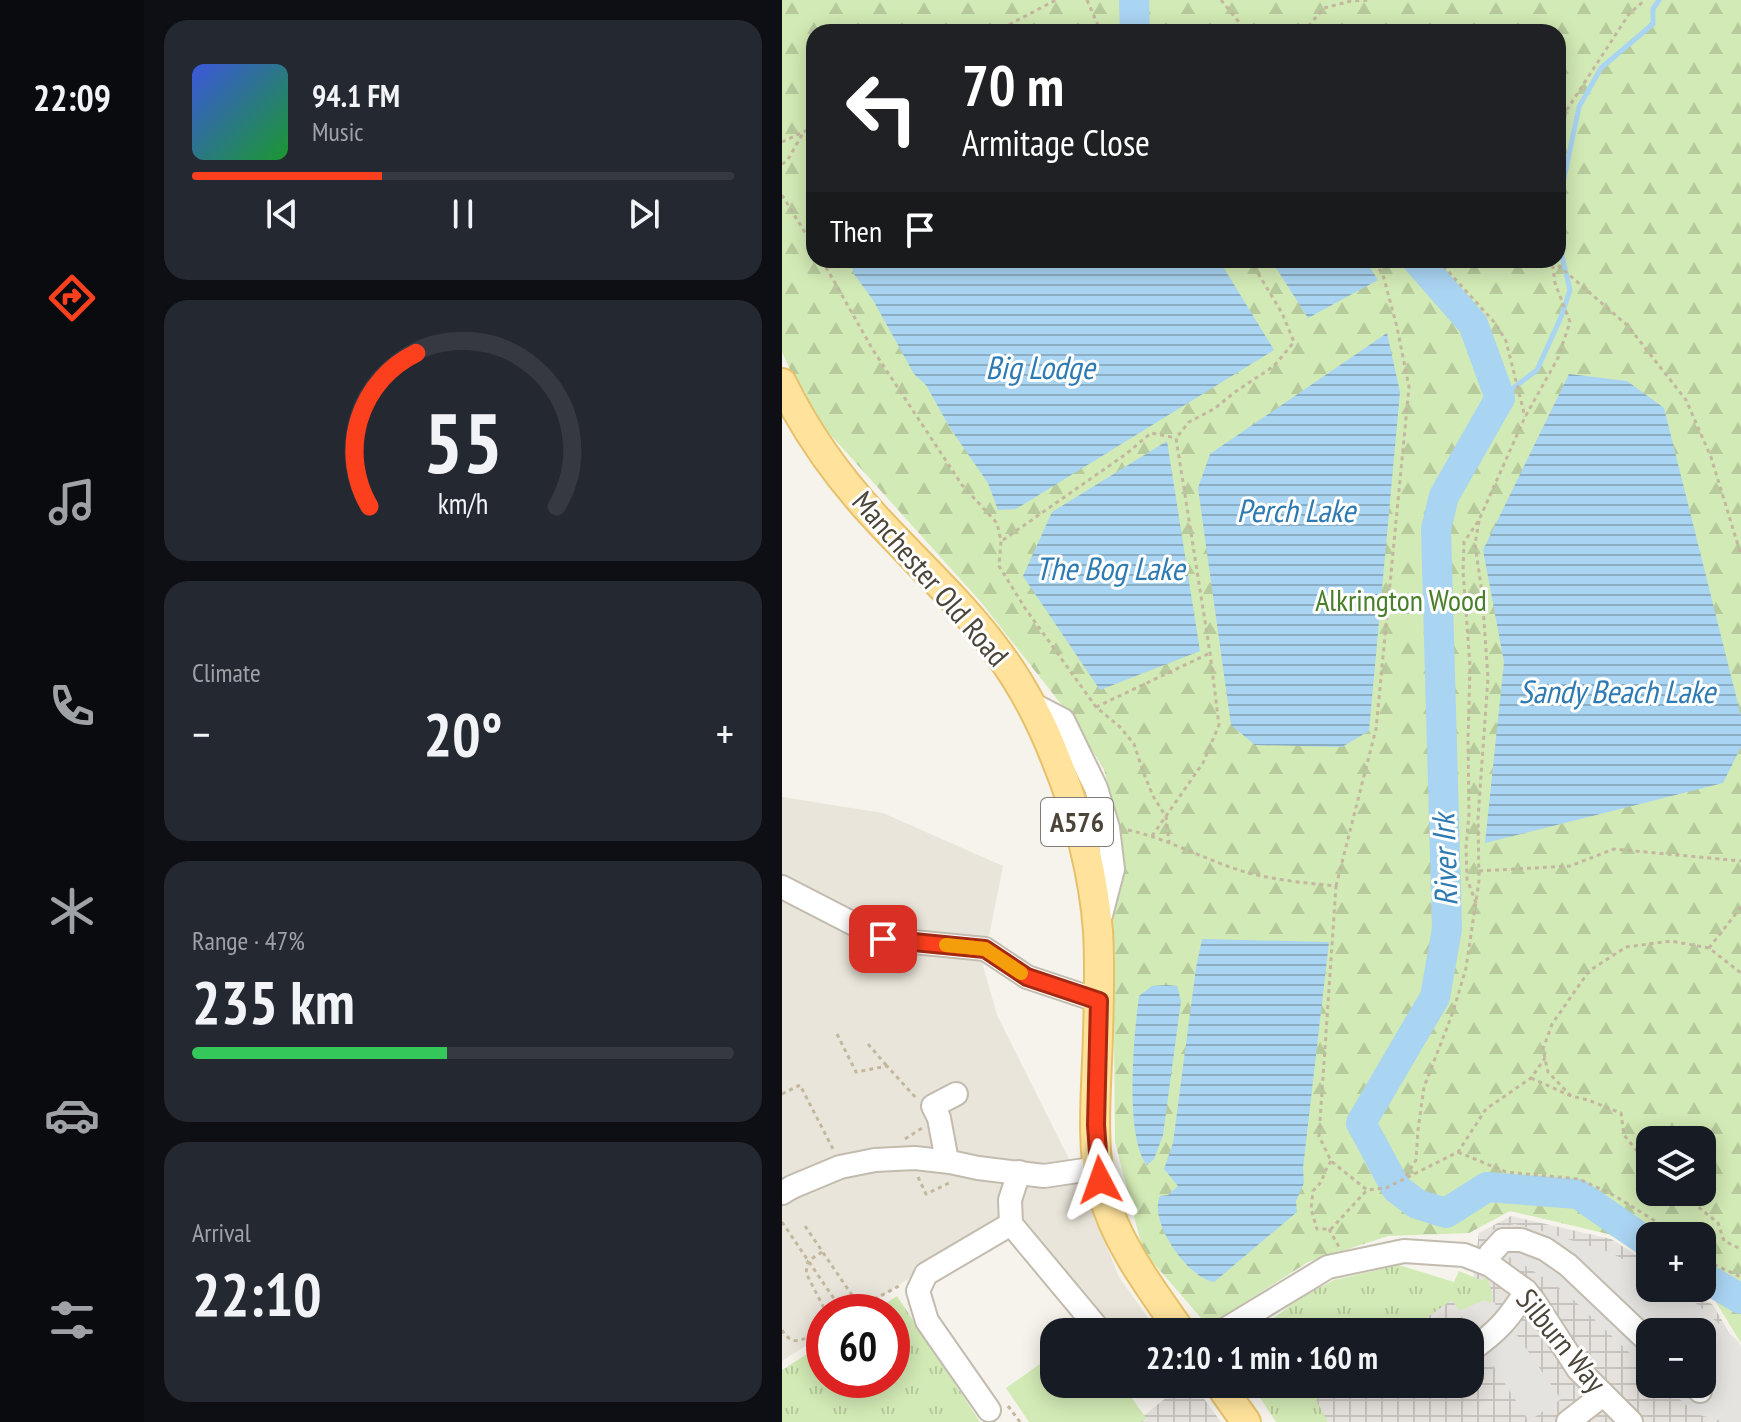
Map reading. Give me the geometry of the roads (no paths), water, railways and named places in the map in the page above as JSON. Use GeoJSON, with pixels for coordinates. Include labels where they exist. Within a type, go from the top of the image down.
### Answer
{"type":"FeatureCollection","features":[{"type":"Feature","properties":{"kind":"main road","name":"Manchester Old Road"},"geometry":{"type":"LineString","coordinates":[[782,383],[836,471],[995,648],[1030,703],[1059,765],[1077,820],[1093,890],[1098,931],[1098,1168],[1108,1210],[1125,1249],[1172,1318]]}},
{"type":"Feature","properties":{"kind":"main road"},"geometry":{"type":"LineString","coordinates":[[1229,1398],[1246,1422]]}},
{"type":"Feature","properties":{"kind":"street"},"geometry":{"type":"LineString","coordinates":[[1030,703],[1063,720],[1096,788],[1109,833],[1113,869],[1098,931]]}},
{"type":"Feature","properties":{"kind":"street"},"geometry":{"type":"LineString","coordinates":[[782,887],[883,939],[985,949],[1027,977],[1099,1001]]}},
{"type":"Feature","properties":{"kind":"street"},"geometry":{"type":"LineString","coordinates":[[950,1171],[939,1118],[933,1106],[956,1094]]}},
{"type":"Feature","properties":{"kind":"street"},"geometry":{"type":"LineString","coordinates":[[782,1193],[840,1167],[859,1162],[915,1158],[950,1171],[978,1168],[1044,1176],[1098,1168]]}},
{"type":"Feature","properties":{"kind":"street"},"geometry":{"type":"LineString","coordinates":[[1019,1172],[1010,1200],[1011,1224],[1089,1318]]}},
{"type":"Feature","properties":{"kind":"street"},"geometry":{"type":"LineString","coordinates":[[989,1410],[927,1321],[918,1291],[926,1274],[1011,1224]]}},
{"type":"Feature","properties":{"kind":"street"},"geometry":{"type":"LineString","coordinates":[[1490,1265],[1490,1254],[1503,1240],[1521,1240],[1545,1249],[1568,1265],[1636,1330]]}},
{"type":"Feature","properties":{"kind":"street","name":"Silburn Way"},"geometry":{"type":"LineString","coordinates":[[1244,1318],[1328,1267],[1404,1251],[1464,1255],[1490,1265],[1526,1291],[1578,1369],[1631,1422]]}},
{"type":"Feature","properties":{"kind":"street"},"geometry":{"type":"LineString","coordinates":[[1484,1341],[1511,1315],[1526,1291]]}},
{"type":"Feature","properties":{"kind":"street"},"geometry":{"type":"LineString","coordinates":[[1568,1422],[1603,1395]]}},
{"type":"Feature","properties":{"kind":"water","name":"Big Lodge"},"geometry":{"type":"Polygon","coordinates":[[[852,268],[1224,268],[1274,350],[1016,509],[998,510],[988,483],[950,428],[926,385],[914,374],[873,300],[852,268]]]}},
{"type":"Feature","properties":{"kind":"water"},"geometry":{"type":"Polygon","coordinates":[[[1276,268],[1370,268],[1378,280],[1308,318],[1276,268]]]}},
{"type":"Feature","properties":{"kind":"water","name":"Perch Lake"},"geometry":{"type":"Polygon","coordinates":[[[1387,333],[1400,392],[1369,731],[1342,747],[1255,745],[1231,725],[1198,488],[1210,454],[1387,333]]]}},
{"type":"Feature","properties":{"kind":"water","name":"Sandy Beach Lake"},"geometry":{"type":"Polygon","coordinates":[[[1569,374],[1627,381],[1664,408],[1741,716],[1741,747],[1723,783],[1485,843],[1504,662],[1483,550],[1569,374]]]}},
{"type":"Feature","properties":{"kind":"water","name":"The Bog Lake"},"geometry":{"type":"Polygon","coordinates":[[[1167,441],[1200,651],[1100,690],[1023,576],[1052,512],[1167,441]]]}},
{"type":"Feature","properties":{"kind":"water"},"geometry":{"type":"Polygon","coordinates":[[[1202,939],[1329,942],[1303,1168],[1304,1183],[1296,1201],[1297,1212],[1214,1282],[1193,1271],[1182,1260],[1165,1234],[1158,1207],[1160,1196],[1168,1195],[1178,1186],[1164,1169],[1173,1143],[1202,939]]]}},
{"type":"Feature","properties":{"kind":"water"},"geometry":{"type":"Polygon","coordinates":[[[1152,986],[1177,986],[1181,1001],[1163,1135],[1154,1159],[1147,1165],[1135,1132],[1133,1109],[1137,1012],[1139,996],[1152,986]]]}},
{"type":"Feature","properties":{"kind":"waterway","name":"River Irk"},"geometry":{"type":"LineString","coordinates":[[1134,0],[1135,24]]}},
{"type":"Feature","properties":{"kind":"waterway"},"geometry":{"type":"LineString","coordinates":[[1566,169],[1579,107],[1601,68],[1653,24],[1653,9],[1659,0]]}},
{"type":"Feature","properties":{"kind":"waterway","name":"River Irk"},"geometry":{"type":"LineString","coordinates":[[1424,268],[1473,324],[1500,398],[1444,496],[1436,529],[1447,929],[1435,997],[1361,1123],[1396,1188],[1417,1204],[1446,1213],[1487,1187],[1578,1194],[1636,1234]]}},
{"type":"Feature","properties":{"kind":"waterway"},"geometry":{"type":"LineString","coordinates":[[1500,398],[1537,370],[1570,290],[1565,268]]}},
{"type":"Feature","properties":{"kind":"waterway","name":"River Irk"},"geometry":{"type":"LineString","coordinates":[[1716,1284],[1741,1299]]}},
{"type":"Feature","properties":{"kind":"park label","name":"Alkrington Wood"},"geometry":{"type":"Point","coordinates":[1401,601]}}]}
